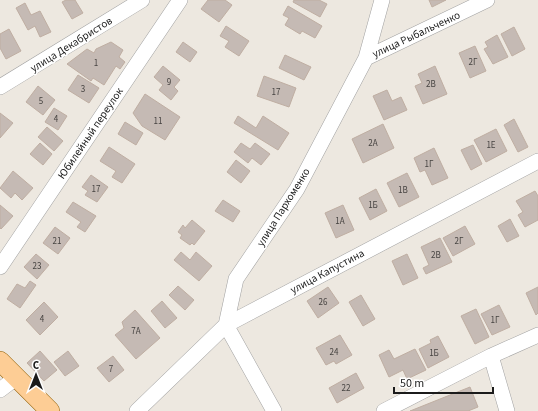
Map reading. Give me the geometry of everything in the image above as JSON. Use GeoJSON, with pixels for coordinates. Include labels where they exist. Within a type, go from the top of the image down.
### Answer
{"type":"FeatureCollection","features":[{"type":"Feature","properties":{"kind":"main road"},"geometry":{"type":"LineString","coordinates":[[0,361],[50,411]]}},
{"type":"Feature","properties":{"kind":"street","name":"улица Декабристов"},"geometry":{"type":"LineString","coordinates":[[0,87],[142,0]]}},
{"type":"Feature","properties":{"kind":"street","name":"Юбилейный переулок"},"geometry":{"type":"LineString","coordinates":[[0,267],[180,0]]}},
{"type":"Feature","properties":{"kind":"street","name":"улица Пархоменко"},"geometry":{"type":"LineString","coordinates":[[226,325],[236,279],[297,189],[366,58],[382,0]]}},
{"type":"Feature","properties":{"kind":"street","name":"улица Рыбальченко"},"geometry":{"type":"LineString","coordinates":[[366,58],[487,0]]}},
{"type":"Feature","properties":{"kind":"street","name":"улица Капустина"},"geometry":{"type":"LineString","coordinates":[[137,411],[226,325],[538,161]]}},
{"type":"Feature","properties":{"kind":"street"},"geometry":{"type":"LineString","coordinates":[[226,325],[274,411]]}},
{"type":"Feature","properties":{"kind":"street"},"geometry":{"type":"LineString","coordinates":[[384,411],[491,356],[538,335]]}},
{"type":"Feature","properties":{"kind":"street"},"geometry":{"type":"LineString","coordinates":[[491,356],[507,411]]}},
{"type":"Feature","properties":{"kind":"street"},"geometry":{"type":"LineString","coordinates":[[0,390],[17,377]]}},
{"type":"Feature","properties":{"kind":"building"},"geometry":{"type":"Polygon","coordinates":[[[66,0],[75,0],[83,13],[72,19],[62,2],[66,0]]]}},
{"type":"Feature","properties":{"kind":"building"},"geometry":{"type":"Polygon","coordinates":[[[208,0],[225,0],[232,5],[219,22],[201,9],[208,0]]]}},
{"type":"Feature","properties":{"kind":"building"},"geometry":{"type":"Polygon","coordinates":[[[294,0],[319,0],[327,4],[320,17],[293,2],[294,0]]]}},
{"type":"Feature","properties":{"kind":"building"},"geometry":{"type":"Polygon","coordinates":[[[429,0],[446,0],[432,7],[429,0]]]}},
{"type":"Feature","properties":{"kind":"building"},"geometry":{"type":"Polygon","coordinates":[[[25,3],[31,15],[40,11],[51,32],[40,37],[35,26],[28,30],[16,8],[25,3]]]}},
{"type":"Feature","properties":{"kind":"building"},"geometry":{"type":"Polygon","coordinates":[[[288,6],[322,26],[315,38],[302,31],[300,34],[285,25],[289,18],[283,15],[288,6]]]}},
{"type":"Feature","properties":{"kind":"building"},"geometry":{"type":"Polygon","coordinates":[[[226,26],[249,41],[239,56],[225,47],[229,41],[220,36],[226,26]]]}},
{"type":"Feature","properties":{"kind":"building"},"geometry":{"type":"Polygon","coordinates":[[[514,27],[525,49],[512,56],[501,34],[514,27]]]}},
{"type":"Feature","properties":{"kind":"building"},"geometry":{"type":"Polygon","coordinates":[[[9,29],[21,51],[6,59],[0,48],[0,34],[9,29]]]}},
{"type":"Feature","properties":{"kind":"building"},"geometry":{"type":"Polygon","coordinates":[[[497,35],[508,57],[493,64],[484,49],[488,47],[485,42],[497,35]]]}},
{"type":"Feature","properties":{"kind":"building"},"geometry":{"type":"Polygon","coordinates":[[[111,42],[123,50],[119,57],[125,62],[120,69],[116,66],[104,85],[93,78],[91,81],[67,64],[87,49],[94,53],[96,49],[111,42]]]}},
{"type":"Feature","properties":{"kind":"building"},"geometry":{"type":"Polygon","coordinates":[[[183,42],[197,52],[190,62],[176,52],[183,42]]]}},
{"type":"Feature","properties":{"kind":"building"},"geometry":{"type":"Polygon","coordinates":[[[475,46],[486,71],[470,78],[459,53],[475,46]]]}},
{"type":"Feature","properties":{"kind":"building"},"geometry":{"type":"Polygon","coordinates":[[[285,55],[311,67],[304,80],[279,68],[285,55]]]}},
{"type":"Feature","properties":{"kind":"building"},"geometry":{"type":"Polygon","coordinates":[[[163,66],[180,80],[174,87],[178,91],[171,100],[159,90],[163,85],[154,77],[163,66]]]}},
{"type":"Feature","properties":{"kind":"building"},"geometry":{"type":"Polygon","coordinates":[[[435,66],[447,94],[423,104],[415,86],[422,83],[418,74],[435,66]]]}},
{"type":"Feature","properties":{"kind":"building"},"geometry":{"type":"Polygon","coordinates":[[[78,75],[99,88],[89,103],[68,90],[78,75]]]}},
{"type":"Feature","properties":{"kind":"building"},"geometry":{"type":"Polygon","coordinates":[[[264,76],[296,88],[289,107],[257,96],[264,76]]]}},
{"type":"Feature","properties":{"kind":"building"},"geometry":{"type":"Polygon","coordinates":[[[38,86],[55,100],[43,115],[26,102],[38,86]]]}},
{"type":"Feature","properties":{"kind":"building"},"geometry":{"type":"Polygon","coordinates":[[[387,90],[392,101],[401,97],[407,110],[384,120],[373,96],[387,90]]]}},
{"type":"Feature","properties":{"kind":"building"},"geometry":{"type":"Polygon","coordinates":[[[145,94],[180,117],[165,140],[142,126],[133,113],[145,94]]]}},
{"type":"Feature","properties":{"kind":"building"},"geometry":{"type":"Polygon","coordinates":[[[54,108],[67,116],[58,130],[45,122],[54,108]]]}},
{"type":"Feature","properties":{"kind":"building"},"geometry":{"type":"Polygon","coordinates":[[[0,113],[13,123],[0,138],[0,113]]]}},
{"type":"Feature","properties":{"kind":"building"},"geometry":{"type":"Polygon","coordinates":[[[238,116],[256,128],[263,116],[289,133],[278,150],[234,123],[238,116]]]}},
{"type":"Feature","properties":{"kind":"building"},"geometry":{"type":"Polygon","coordinates":[[[514,119],[528,147],[518,152],[504,125],[514,119]]]}},
{"type":"Feature","properties":{"kind":"building"},"geometry":{"type":"Polygon","coordinates":[[[125,122],[143,133],[136,145],[118,134],[125,122]]]}},
{"type":"Feature","properties":{"kind":"building"},"geometry":{"type":"Polygon","coordinates":[[[383,124],[394,148],[363,163],[352,139],[383,124]]]}},
{"type":"Feature","properties":{"kind":"building"},"geometry":{"type":"Polygon","coordinates":[[[47,127],[63,141],[54,151],[38,137],[47,127]]]}},
{"type":"Feature","properties":{"kind":"building"},"geometry":{"type":"Polygon","coordinates":[[[496,129],[507,151],[486,162],[474,140],[496,129]]]}},
{"type":"Feature","properties":{"kind":"building"},"geometry":{"type":"Polygon","coordinates":[[[40,143],[52,154],[43,165],[30,154],[40,143]]]}},
{"type":"Feature","properties":{"kind":"building"},"geometry":{"type":"Polygon","coordinates":[[[241,143],[250,149],[255,143],[270,154],[261,165],[252,158],[248,163],[234,152],[241,143]]]}},
{"type":"Feature","properties":{"kind":"building"},"geometry":{"type":"Polygon","coordinates":[[[473,145],[482,164],[471,170],[461,150],[473,145]]]}},
{"type":"Feature","properties":{"kind":"building"},"geometry":{"type":"Polygon","coordinates":[[[109,147],[135,164],[122,183],[112,177],[116,171],[100,161],[109,147]]]}},
{"type":"Feature","properties":{"kind":"building"},"geometry":{"type":"Polygon","coordinates":[[[434,148],[448,178],[432,185],[425,170],[420,172],[414,158],[434,148]]]}},
{"type":"Feature","properties":{"kind":"building"},"geometry":{"type":"Polygon","coordinates":[[[236,160],[250,171],[241,183],[227,172],[236,160]]]}},
{"type":"Feature","properties":{"kind":"building"},"geometry":{"type":"Polygon","coordinates":[[[13,171],[33,188],[22,200],[15,193],[11,198],[0,188],[13,171]]]}},
{"type":"Feature","properties":{"kind":"building"},"geometry":{"type":"Polygon","coordinates":[[[407,173],[419,197],[399,207],[387,183],[407,173]]]}},
{"type":"Feature","properties":{"kind":"building"},"geometry":{"type":"Polygon","coordinates":[[[91,175],[108,187],[97,202],[85,195],[88,191],[82,187],[91,175]]]}},
{"type":"Feature","properties":{"kind":"building"},"geometry":{"type":"Polygon","coordinates":[[[376,189],[387,211],[370,220],[359,198],[376,189]]]}},
{"type":"Feature","properties":{"kind":"building"},"geometry":{"type":"Polygon","coordinates":[[[535,191],[538,196],[538,220],[525,227],[518,215],[523,212],[516,201],[535,191]]]}},
{"type":"Feature","properties":{"kind":"building"},"geometry":{"type":"Polygon","coordinates":[[[223,200],[240,211],[233,222],[215,211],[223,200]]]}},
{"type":"Feature","properties":{"kind":"building"},"geometry":{"type":"Polygon","coordinates":[[[73,202],[96,216],[85,232],[77,227],[81,222],[66,212],[73,202]]]}},
{"type":"Feature","properties":{"kind":"building"},"geometry":{"type":"Polygon","coordinates":[[[0,205],[13,216],[1,229],[0,228],[0,205]]]}},
{"type":"Feature","properties":{"kind":"building"},"geometry":{"type":"Polygon","coordinates":[[[343,205],[354,230],[336,238],[325,213],[343,205]]]}},
{"type":"Feature","properties":{"kind":"building"},"geometry":{"type":"Polygon","coordinates":[[[510,219],[519,236],[507,242],[498,226],[510,219]]]}},
{"type":"Feature","properties":{"kind":"building"},"geometry":{"type":"Polygon","coordinates":[[[192,220],[205,231],[194,245],[192,243],[190,245],[180,238],[182,235],[178,232],[183,225],[185,228],[192,220]]]}},
{"type":"Feature","properties":{"kind":"building"},"geometry":{"type":"Polygon","coordinates":[[[465,226],[475,244],[453,256],[443,238],[465,226]]]}},
{"type":"Feature","properties":{"kind":"building"},"geometry":{"type":"Polygon","coordinates":[[[55,227],[70,238],[58,254],[43,243],[55,227]]]}},
{"type":"Feature","properties":{"kind":"building"},"geometry":{"type":"Polygon","coordinates":[[[440,238],[452,262],[426,274],[423,268],[429,265],[421,247],[440,238]]]}},
{"type":"Feature","properties":{"kind":"building"},"geometry":{"type":"Polygon","coordinates":[[[181,252],[190,260],[196,252],[212,266],[199,281],[174,260],[181,252]]]}},
{"type":"Feature","properties":{"kind":"building"},"geometry":{"type":"Polygon","coordinates":[[[36,254],[49,265],[37,279],[24,267],[36,254]]]}},
{"type":"Feature","properties":{"kind":"building"},"geometry":{"type":"Polygon","coordinates":[[[407,254],[418,278],[403,285],[392,261],[407,254]]]}},
{"type":"Feature","properties":{"kind":"building"},"geometry":{"type":"Polygon","coordinates":[[[30,281],[36,285],[20,308],[7,299],[17,284],[25,288],[30,281]]]}},
{"type":"Feature","properties":{"kind":"building"},"geometry":{"type":"Polygon","coordinates":[[[178,286],[194,300],[185,310],[169,295],[178,286]]]}},
{"type":"Feature","properties":{"kind":"building"},"geometry":{"type":"Polygon","coordinates":[[[328,287],[339,303],[318,318],[307,301],[328,287]]]}},
{"type":"Feature","properties":{"kind":"building"},"geometry":{"type":"Polygon","coordinates":[[[538,287],[538,313],[536,315],[526,293],[538,287]]]}},
{"type":"Feature","properties":{"kind":"building"},"geometry":{"type":"Polygon","coordinates":[[[361,295],[375,319],[363,326],[349,302],[361,295]]]}},
{"type":"Feature","properties":{"kind":"building"},"geometry":{"type":"Polygon","coordinates":[[[162,301],[177,318],[165,328],[151,311],[162,301]]]}},
{"type":"Feature","properties":{"kind":"building"},"geometry":{"type":"Polygon","coordinates":[[[44,302],[58,317],[40,335],[26,320],[44,302]]]}},
{"type":"Feature","properties":{"kind":"building"},"geometry":{"type":"Polygon","coordinates":[[[499,305],[510,327],[492,335],[481,314],[499,305]]]}},
{"type":"Feature","properties":{"kind":"building"},"geometry":{"type":"Polygon","coordinates":[[[476,309],[489,337],[475,344],[461,316],[476,309]]]}},
{"type":"Feature","properties":{"kind":"building"},"geometry":{"type":"Polygon","coordinates":[[[135,310],[160,338],[136,359],[115,335],[124,328],[122,322],[135,310]]]}},
{"type":"Feature","properties":{"kind":"building"},"geometry":{"type":"Polygon","coordinates":[[[340,335],[352,355],[336,364],[334,361],[326,365],[316,348],[340,335]]]}},
{"type":"Feature","properties":{"kind":"building"},"geometry":{"type":"Polygon","coordinates":[[[438,336],[449,357],[428,368],[419,349],[431,343],[430,340],[438,336]]]}},
{"type":"Feature","properties":{"kind":"building"},"geometry":{"type":"Polygon","coordinates":[[[415,349],[426,370],[407,379],[403,370],[389,377],[379,355],[389,350],[394,359],[415,349]]]}},
{"type":"Feature","properties":{"kind":"building"},"geometry":{"type":"Polygon","coordinates":[[[40,351],[57,370],[44,381],[27,363],[40,351]]]}},
{"type":"Feature","properties":{"kind":"building"},"geometry":{"type":"Polygon","coordinates":[[[68,351],[79,366],[65,376],[54,362],[68,351]]]}},
{"type":"Feature","properties":{"kind":"building"},"geometry":{"type":"Polygon","coordinates":[[[113,356],[124,370],[109,382],[97,368],[113,356]]]}},
{"type":"Feature","properties":{"kind":"building"},"geometry":{"type":"Polygon","coordinates":[[[356,373],[364,388],[337,403],[329,388],[356,373]]]}},
{"type":"Feature","properties":{"kind":"building"},"geometry":{"type":"Polygon","coordinates":[[[470,387],[478,407],[468,411],[410,411],[470,387]]]}}]}
